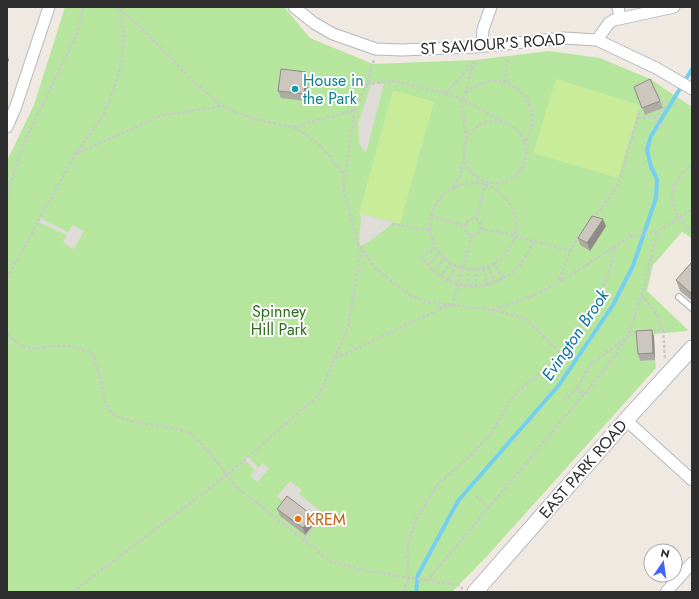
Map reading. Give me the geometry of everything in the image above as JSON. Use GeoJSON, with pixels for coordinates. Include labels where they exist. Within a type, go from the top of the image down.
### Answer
{"type":"FeatureCollection","features":[{"type":"Feature","properties":{"kind":"main road","name":"EAST PARK ROAD"},"geometry":{"type":"LineString","coordinates":[[475,592],[626,420],[692,348]]}},
{"type":"Feature","properties":{"kind":"street"},"geometry":{"type":"LineString","coordinates":[[7,127],[12,103],[49,7]]}},
{"type":"Feature","properties":{"kind":"street","name":"ST SAVIOUR'S ROAD"},"geometry":{"type":"LineString","coordinates":[[294,7],[314,23],[333,34],[376,49],[402,50],[478,47],[564,38],[597,40],[656,68],[691,89]]}},
{"type":"Feature","properties":{"kind":"street"},"geometry":{"type":"LineString","coordinates":[[478,47],[483,29],[492,7]]}},
{"type":"Feature","properties":{"kind":"street"},"geometry":{"type":"LineString","coordinates":[[597,40],[619,12],[674,7]]}},
{"type":"Feature","properties":{"kind":"street"},"geometry":{"type":"LineString","coordinates":[[626,420],[692,480]]}},
{"type":"Feature","properties":{"kind":"street"},"geometry":{"type":"LineString","coordinates":[[666,592],[692,564]]}},
{"type":"Feature","properties":{"kind":"lane"},"geometry":{"type":"LineString","coordinates":[[679,297],[692,308]]}},
{"type":"Feature","properties":{"kind":"path"},"geometry":{"type":"LineString","coordinates":[[7,195],[23,145],[78,32],[83,7]]}},
{"type":"Feature","properties":{"kind":"path"},"geometry":{"type":"LineString","coordinates":[[117,7],[142,29],[192,80],[222,106],[250,118],[293,127],[320,144],[346,176]]}},
{"type":"Feature","properties":{"kind":"path"},"geometry":{"type":"LineString","coordinates":[[7,278],[75,155],[102,117],[113,92],[120,68],[124,37],[120,9]]}},
{"type":"Feature","properties":{"kind":"path"},"geometry":{"type":"LineString","coordinates":[[453,188],[461,172],[466,140],[462,104],[476,60],[478,47]]}},
{"type":"Feature","properties":{"kind":"path"},"geometry":{"type":"LineString","coordinates":[[376,49],[367,84],[355,110],[343,189],[361,250],[376,269],[411,296],[427,302],[448,306],[493,310],[525,318],[561,354]]}},
{"type":"Feature","properties":{"kind":"path"},"geometry":{"type":"LineString","coordinates":[[504,82],[508,58]]}},
{"type":"Feature","properties":{"kind":"path"},"geometry":{"type":"LineString","coordinates":[[446,93],[476,60]]}},
{"type":"Feature","properties":{"kind":"path"},"geometry":{"type":"LineString","coordinates":[[638,118],[654,117],[665,108],[656,87],[650,79],[656,68]]}},
{"type":"Feature","properties":{"kind":"path"},"geometry":{"type":"LineString","coordinates":[[367,84],[394,81],[446,93],[463,100],[504,122],[516,130],[525,142],[526,152],[524,162],[519,171],[511,178],[502,182],[486,182],[471,183],[453,188],[446,192],[437,202],[431,216],[430,230],[436,247],[440,253],[456,265],[463,268],[476,269],[488,267],[509,251],[516,237],[517,225],[514,211],[507,199],[497,189],[486,182],[473,174],[467,165],[464,155]]}},
{"type":"Feature","properties":{"kind":"path"},"geometry":{"type":"LineString","coordinates":[[466,92],[482,82],[492,81],[504,82],[517,88],[528,100],[532,114],[531,130],[525,142]]}},
{"type":"Feature","properties":{"kind":"path"},"geometry":{"type":"LineString","coordinates":[[75,155],[160,116],[222,106]]}},
{"type":"Feature","properties":{"kind":"path"},"geometry":{"type":"LineString","coordinates":[[293,127],[355,110]]}},
{"type":"Feature","properties":{"kind":"path"},"geometry":{"type":"LineString","coordinates":[[589,223],[611,196],[620,179],[640,110]]}},
{"type":"Feature","properties":{"kind":"path"},"geometry":{"type":"LineString","coordinates":[[654,117],[656,122],[661,126]]}},
{"type":"Feature","properties":{"kind":"path"},"geometry":{"type":"LineString","coordinates":[[466,140],[475,128],[484,122],[494,120],[504,122]]}},
{"type":"Feature","properties":{"kind":"path"},"geometry":{"type":"LineString","coordinates":[[692,166],[678,177],[673,187],[672,203],[678,218],[692,230]]}},
{"type":"Feature","properties":{"kind":"path"},"geometry":{"type":"LineString","coordinates":[[476,220],[486,182]]}},
{"type":"Feature","properties":{"kind":"path"},"geometry":{"type":"LineString","coordinates":[[493,310],[528,298],[558,283],[630,236],[657,232],[692,209]]}},
{"type":"Feature","properties":{"kind":"path"},"geometry":{"type":"LineString","coordinates":[[431,216],[466,226]]}},
{"type":"Feature","properties":{"kind":"path"},"geometry":{"type":"LineString","coordinates":[[476,220],[480,224],[481,229],[478,234],[472,235],[467,232],[466,226],[470,221],[476,220]]}},
{"type":"Feature","properties":{"kind":"path"},"geometry":{"type":"LineString","coordinates":[[392,224],[430,230]]}},
{"type":"Feature","properties":{"kind":"path"},"geometry":{"type":"LineString","coordinates":[[481,229],[504,233],[570,251]]}},
{"type":"Feature","properties":{"kind":"path"},"geometry":{"type":"LineString","coordinates":[[427,581],[606,368],[628,336],[642,295],[657,232]]}},
{"type":"Feature","properties":{"kind":"path"},"geometry":{"type":"LineString","coordinates":[[452,306],[472,235]]}},
{"type":"Feature","properties":{"kind":"path"},"geometry":{"type":"LineString","coordinates":[[558,283],[570,251],[579,236]]}},
{"type":"Feature","properties":{"kind":"path"},"geometry":{"type":"LineString","coordinates":[[436,247],[422,257],[434,271],[441,277],[458,285],[476,286],[488,285],[495,282],[519,266],[527,255],[533,241]]}},
{"type":"Feature","properties":{"kind":"path"},"geometry":{"type":"LineString","coordinates":[[403,592],[409,578],[407,556],[410,537],[416,519],[438,484],[471,455],[492,432],[519,390],[548,367],[561,354],[606,282],[613,264],[614,247]]}},
{"type":"Feature","properties":{"kind":"path"},"geometry":{"type":"LineString","coordinates":[[73,592],[228,474],[319,395],[348,327],[361,250]]}},
{"type":"Feature","properties":{"kind":"path"},"geometry":{"type":"LineString","coordinates":[[428,265],[440,253]]}},
{"type":"Feature","properties":{"kind":"path"},"geometry":{"type":"LineString","coordinates":[[434,271],[445,258]]}},
{"type":"Feature","properties":{"kind":"path"},"geometry":{"type":"LineString","coordinates":[[441,277],[451,262]]}},
{"type":"Feature","properties":{"kind":"path"},"geometry":{"type":"LineString","coordinates":[[494,263],[503,278]]}},
{"type":"Feature","properties":{"kind":"path"},"geometry":{"type":"LineString","coordinates":[[449,281],[456,265]]}},
{"type":"Feature","properties":{"kind":"path"},"geometry":{"type":"LineString","coordinates":[[488,267],[495,282]]}},
{"type":"Feature","properties":{"kind":"path"},"geometry":{"type":"LineString","coordinates":[[483,268],[488,285]]}},
{"type":"Feature","properties":{"kind":"path"},"geometry":{"type":"LineString","coordinates":[[467,286],[470,269]]}},
{"type":"Feature","properties":{"kind":"path"},"geometry":{"type":"LineString","coordinates":[[476,269],[476,286]]}},
{"type":"Feature","properties":{"kind":"path"},"geometry":{"type":"LineString","coordinates":[[642,295],[657,315],[663,330],[666,376]]}},
{"type":"Feature","properties":{"kind":"path"},"geometry":{"type":"LineString","coordinates":[[335,358],[448,306]]}},
{"type":"Feature","properties":{"kind":"path"},"geometry":{"type":"LineString","coordinates":[[564,399],[571,395],[577,388],[590,365],[628,336],[641,331],[663,330]]}},
{"type":"Feature","properties":{"kind":"path"},"geometry":{"type":"LineString","coordinates":[[7,334],[16,343],[34,349],[68,346],[92,353],[101,382],[102,396],[111,412],[132,422],[176,428],[191,434],[228,474],[235,486],[330,561],[367,571],[458,585],[467,592]]}},
{"type":"Feature","properties":{"kind":"path"},"geometry":{"type":"LineString","coordinates":[[577,388],[584,394]]}},
{"type":"Feature","properties":{"kind":"path"},"geometry":{"type":"LineString","coordinates":[[476,496],[489,507]]}},
{"type":"Feature","properties":{"kind":"path"},"geometry":{"type":"LineString","coordinates":[[275,517],[278,512]]}},
{"type":"Feature","properties":{"kind":"path"},"geometry":{"type":"LineString","coordinates":[[304,540],[317,522]]}},
{"type":"Feature","properties":{"kind":"green space","name":"Spinney Hill Park"},"geometry":{"type":"Polygon","coordinates":[[[65,7],[284,7],[310,38],[373,64],[476,60],[549,51],[600,58],[650,79],[692,107],[692,238],[682,232],[653,265],[647,291],[688,330],[655,334],[640,361],[655,360],[656,368],[489,554],[452,592],[7,592],[7,161],[34,105],[65,7]]]}},
{"type":"Feature","properties":{"kind":"green space"},"geometry":{"type":"Polygon","coordinates":[[[556,79],[640,105],[618,178],[533,153],[556,79]]]}},
{"type":"Feature","properties":{"kind":"green space"},"geometry":{"type":"Polygon","coordinates":[[[393,90],[434,102],[400,224],[359,213],[393,90]]]}},
{"type":"Feature","properties":{"kind":"shaded area"},"geometry":{"type":"Polygon","coordinates":[[[372,82],[384,84],[366,153],[359,144],[358,123],[372,82]]]}},
{"type":"Feature","properties":{"kind":"shaded area"},"geometry":{"type":"Polygon","coordinates":[[[359,213],[396,223],[392,224],[369,242],[359,246],[361,217],[359,213]]]}},
{"type":"Feature","properties":{"kind":"shaded area"},"geometry":{"type":"Polygon","coordinates":[[[40,218],[68,232],[73,225],[84,231],[74,249],[63,243],[67,235],[38,222],[40,218]]]}},
{"type":"Feature","properties":{"kind":"shaded area"},"geometry":{"type":"Polygon","coordinates":[[[248,456],[258,468],[263,463],[269,469],[257,482],[250,476],[255,470],[244,459],[248,456]]]}},
{"type":"Feature","properties":{"kind":"shaded area"},"geometry":{"type":"Polygon","coordinates":[[[290,481],[302,490],[299,494],[323,513],[317,522],[290,502],[287,505],[277,496],[290,481]]]}},
{"type":"Feature","properties":{"kind":"building"},"geometry":{"type":"Polygon","coordinates":[[[281,69],[306,72],[304,94],[278,91],[281,69]]]}},
{"type":"Feature","properties":{"kind":"building"},"geometry":{"type":"Polygon","coordinates":[[[650,79],[660,101],[642,108],[634,87],[650,79]]]}},
{"type":"Feature","properties":{"kind":"building"},"geometry":{"type":"Polygon","coordinates":[[[592,216],[603,219],[587,243],[578,238],[592,216]]]}},
{"type":"Feature","properties":{"kind":"building"},"geometry":{"type":"Polygon","coordinates":[[[692,262],[692,294],[676,280],[692,262]]]}},
{"type":"Feature","properties":{"kind":"building"},"geometry":{"type":"Polygon","coordinates":[[[652,330],[653,353],[638,354],[636,331],[652,330]]]}},
{"type":"Feature","properties":{"kind":"building"},"geometry":{"type":"Polygon","coordinates":[[[287,496],[312,515],[303,528],[277,509],[287,496]]]}},
{"type":"Feature","properties":{"kind":"waterway","name":"Evington Brook"},"geometry":{"type":"LineString","coordinates":[[416,592],[418,575],[458,501],[559,385],[613,305],[633,266],[656,198],[657,179],[651,167],[647,150],[651,136],[692,69]]}},
{"type":"Feature","properties":{"kind":"place","name":"House in the Park"},"geometry":{"type":"Point","coordinates":[295,89]}},
{"type":"Feature","properties":{"kind":"place","name":"KREM"},"geometry":{"type":"Point","coordinates":[298,519]}}]}
